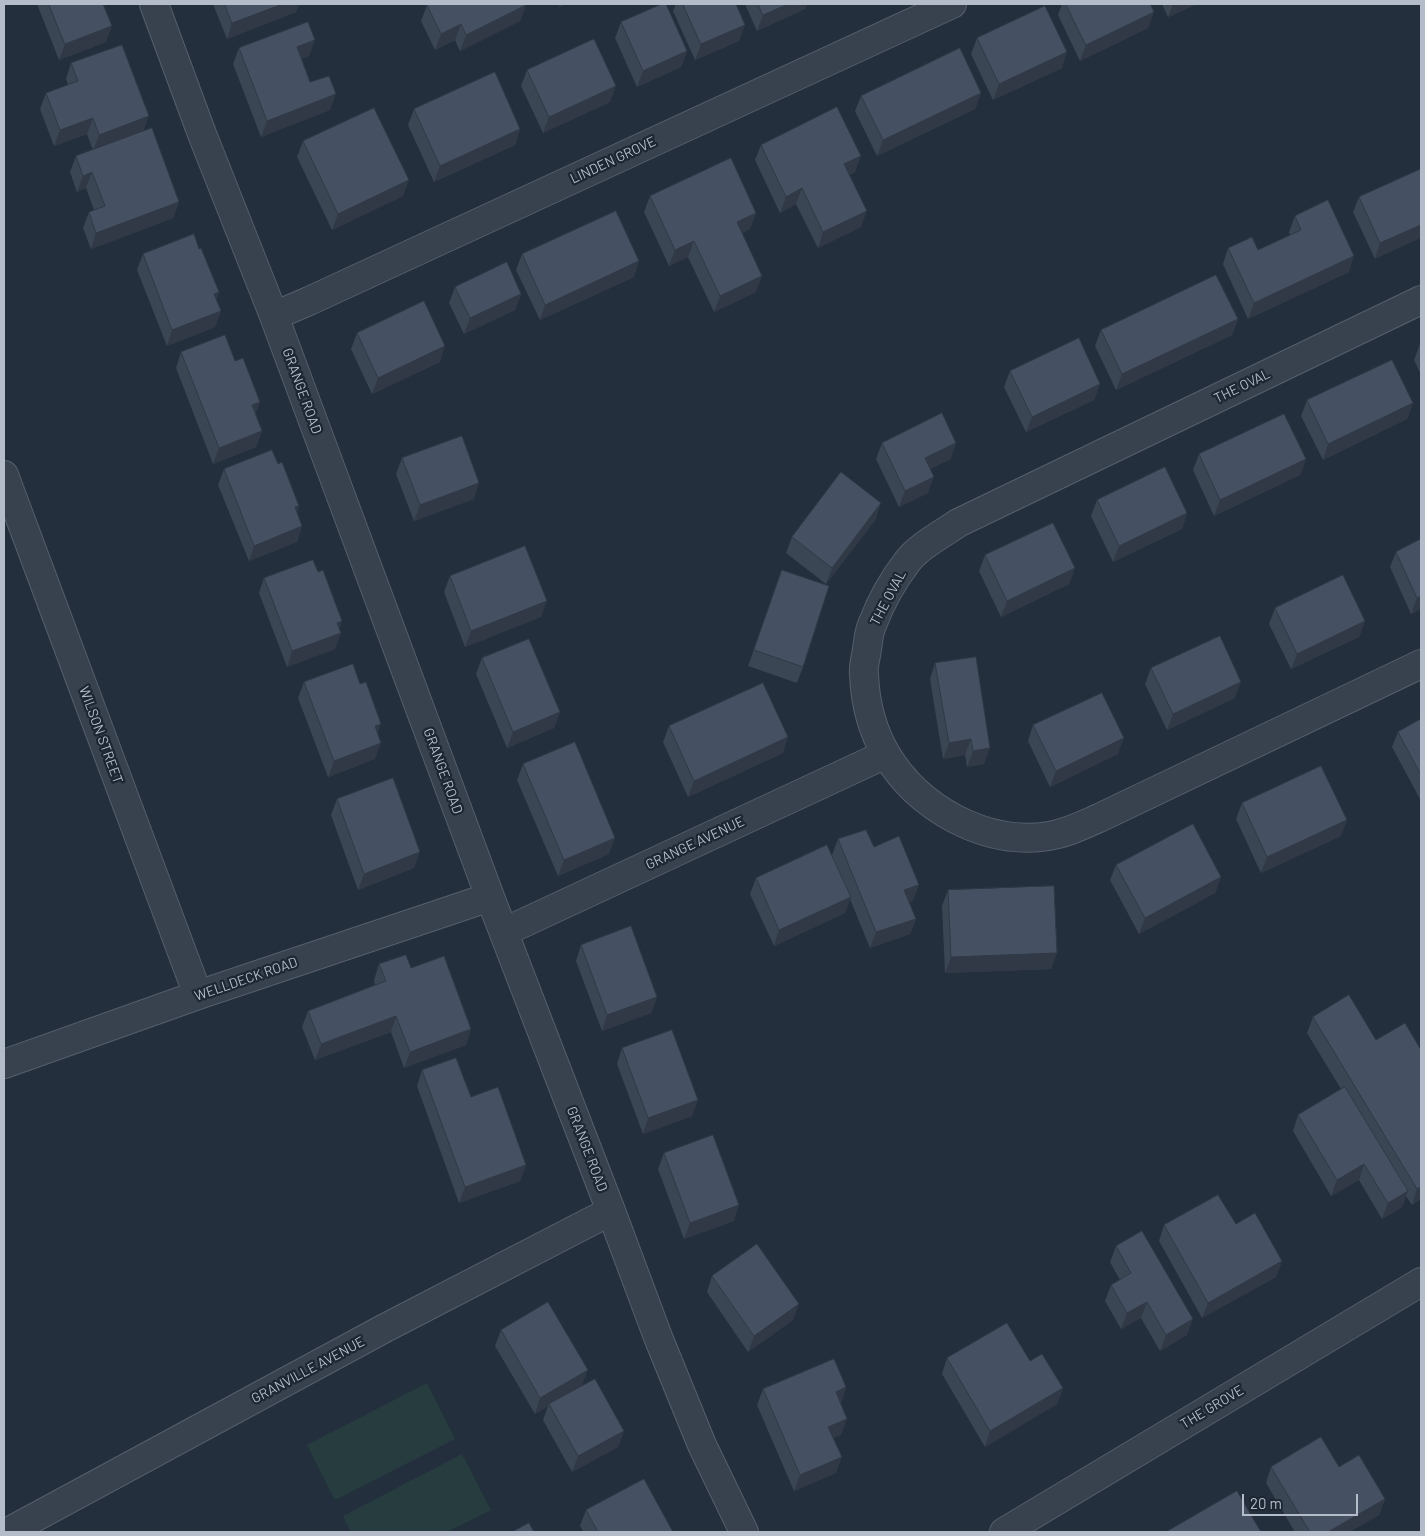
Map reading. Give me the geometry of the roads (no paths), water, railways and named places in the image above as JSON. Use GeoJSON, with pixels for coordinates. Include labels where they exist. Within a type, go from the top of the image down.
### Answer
{"type":"FeatureCollection","features":[{"type":"Feature","properties":{"kind":"street","name":"GRANGE ROAD"},"geometry":{"type":"LineString","coordinates":[[154,4],[202,134],[274,316],[490,897],[673,1373],[702,1445],[744,1532]]}},
{"type":"Feature","properties":{"kind":"street","name":"LINDEN GROVE"},"geometry":{"type":"LineString","coordinates":[[274,316],[952,4]]}},
{"type":"Feature","properties":{"kind":"street","name":"THE OVAL"},"geometry":{"type":"LineString","coordinates":[[1421,300],[958,523],[926,545],[908,561],[889,591],[871,627],[863,672],[870,716],[886,754],[914,791],[954,820],[990,833],[1026,837],[1049,836],[1072,830],[1421,664]]}},
{"type":"Feature","properties":{"kind":"street","name":"WILSON STREET"},"geometry":{"type":"LineString","coordinates":[[4,475],[198,994]]}},
{"type":"Feature","properties":{"kind":"street","name":"GRANGE AVENUE"},"geometry":{"type":"LineString","coordinates":[[504,932],[886,754]]}},
{"type":"Feature","properties":{"kind":"street","name":"WELLDECK ROAD"},"geometry":{"type":"LineString","coordinates":[[4,1064],[198,994],[490,897]]}},
{"type":"Feature","properties":{"kind":"street","name":"GRANVILLE AVENUE"},"geometry":{"type":"LineString","coordinates":[[8,1532],[385,1328],[611,1211]]}},
{"type":"Feature","properties":{"kind":"street","name":"THE GROVE"},"geometry":{"type":"LineString","coordinates":[[1004,1532],[1421,1282]]}}]}
